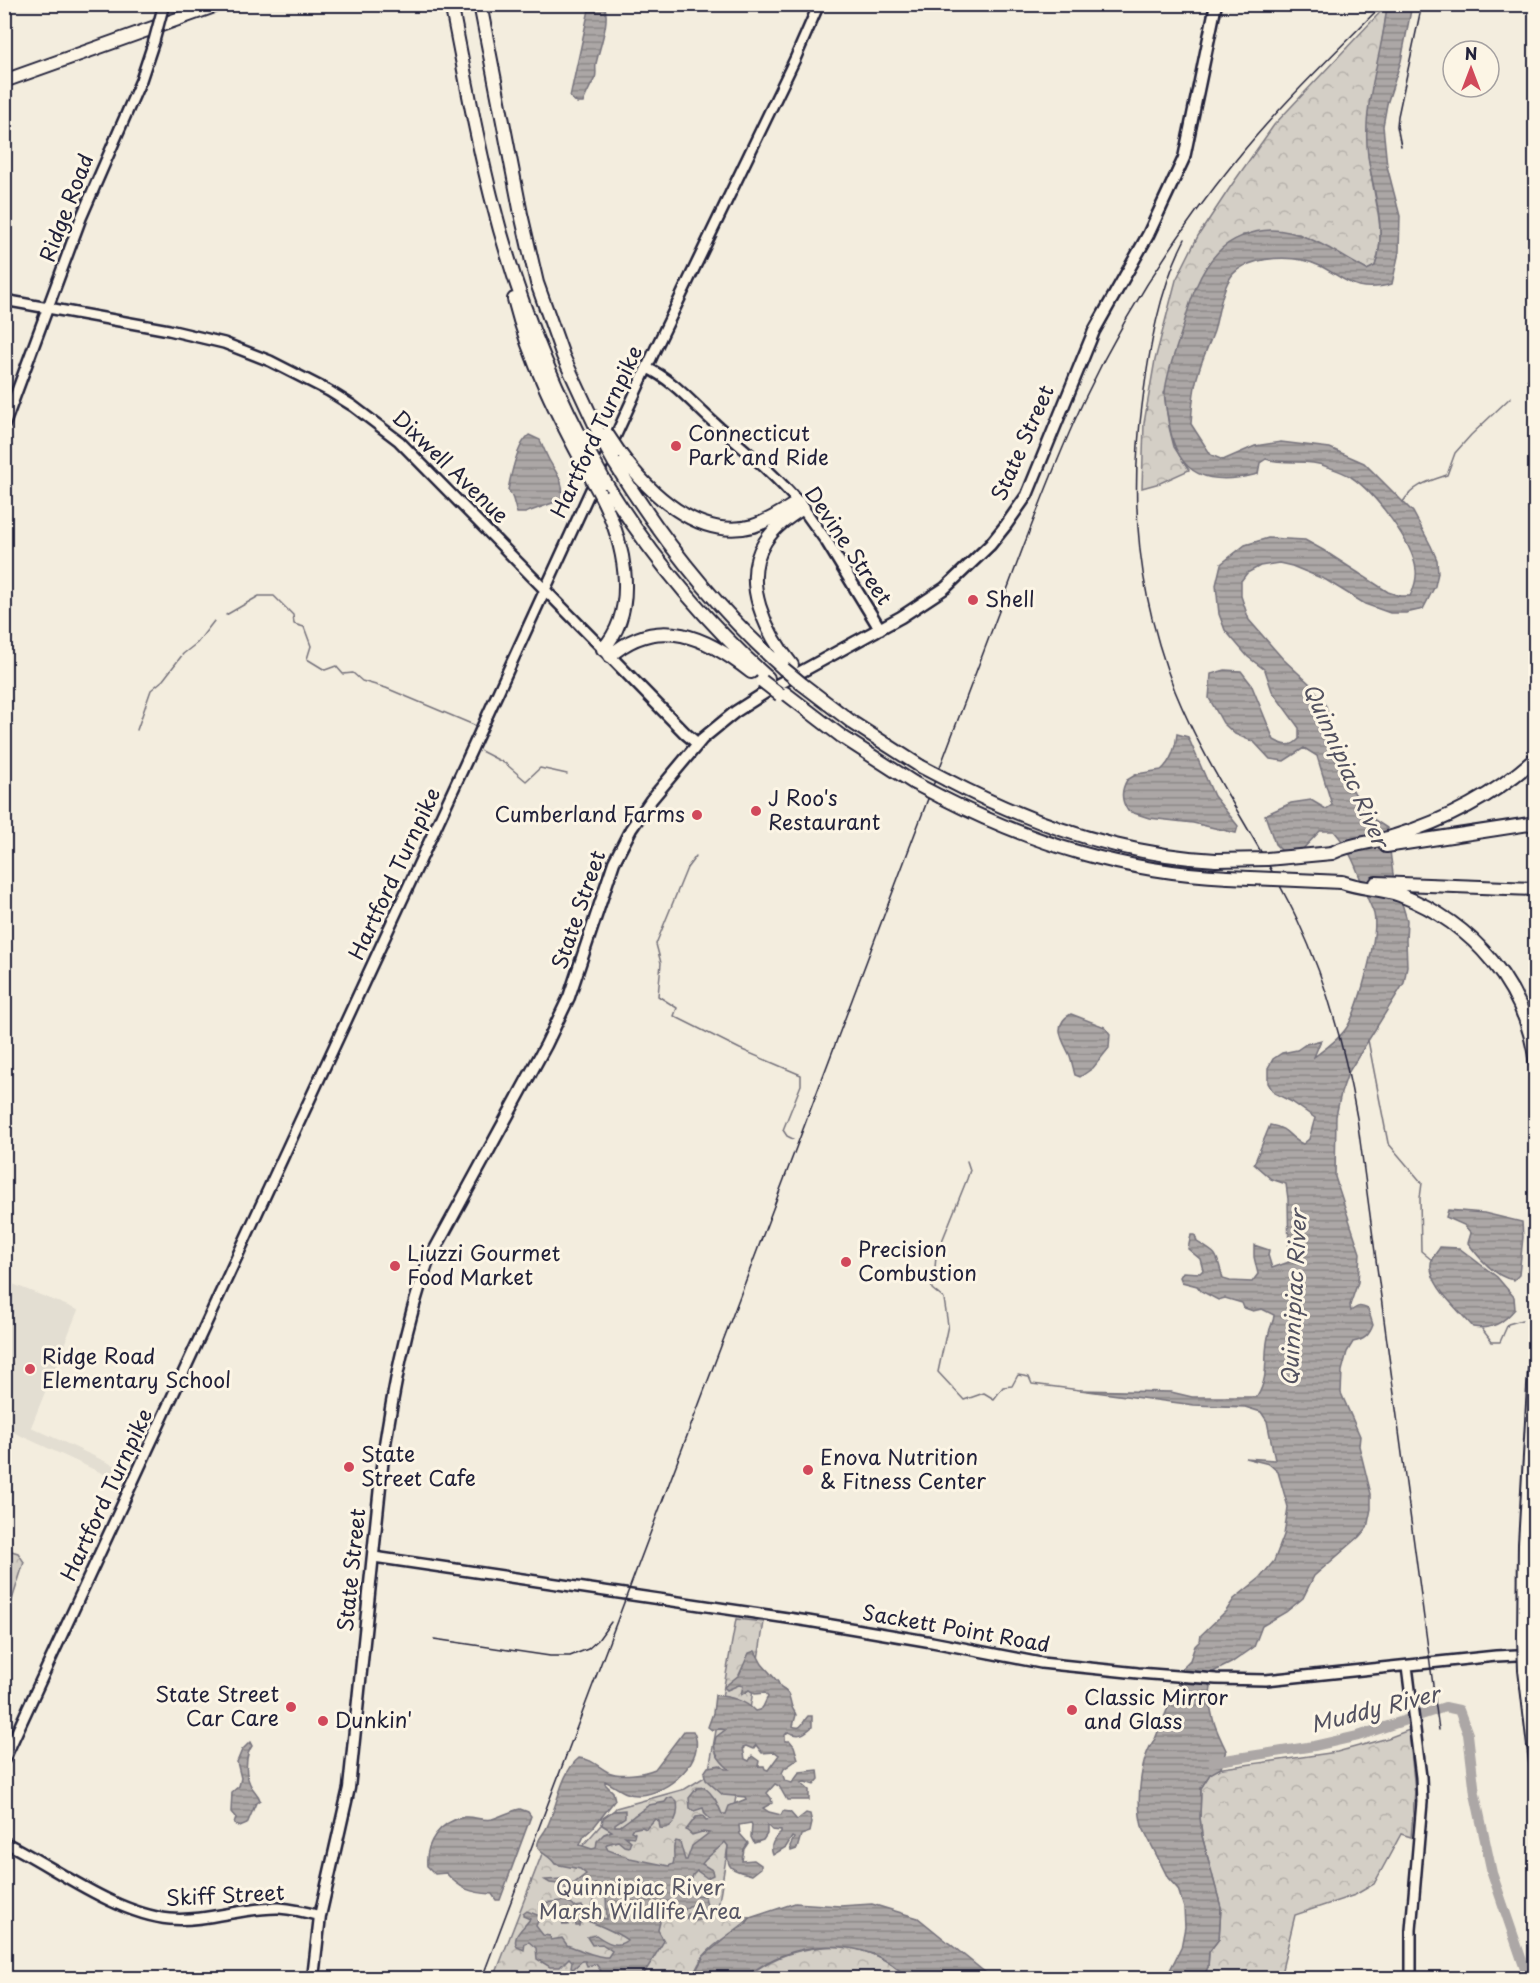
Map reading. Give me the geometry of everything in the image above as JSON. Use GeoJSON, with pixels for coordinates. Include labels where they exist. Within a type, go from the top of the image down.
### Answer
{"type":"FeatureCollection","features":[{"type":"Feature","properties":{"kind":"highway"},"geometry":{"type":"LineString","coordinates":[[4,74],[196,4]]}},
{"type":"Feature","properties":{"kind":"highway"},"geometry":{"type":"LineString","coordinates":[[4,81],[220,4]]}},
{"type":"Feature","properties":{"kind":"highway"},"geometry":{"type":"LineString","coordinates":[[452,4],[482,161],[509,259],[546,364],[565,407],[605,482],[633,525],[675,580],[765,679]]}},
{"type":"Feature","properties":{"kind":"highway"},"geometry":{"type":"LineString","coordinates":[[480,4],[528,249],[547,314],[570,375],[656,526],[689,570],[740,628],[804,682],[821,693],[827,704],[920,766],[1012,811],[1087,838],[1158,854],[1216,860],[1267,859],[1332,853],[1346,847],[1384,839],[1536,828]]}},
{"type":"Feature","properties":{"kind":"highway"},"geometry":{"type":"LineString","coordinates":[[509,259],[511,284],[530,353],[556,412],[600,494],[616,535],[625,581],[623,605],[606,652]]}},
{"type":"Feature","properties":{"kind":"highway"},"geometry":{"type":"LineString","coordinates":[[617,457],[661,498],[691,518],[713,526],[732,529],[753,526],[800,505]]}},
{"type":"Feature","properties":{"kind":"highway"},"geometry":{"type":"LineString","coordinates":[[788,667],[763,616],[757,595],[756,570],[761,549],[769,537],[800,505]]}},
{"type":"Feature","properties":{"kind":"highway"},"geometry":{"type":"LineString","coordinates":[[606,652],[628,642],[659,634],[682,635],[704,640],[765,679],[861,750],[914,783],[1027,836],[1094,858],[1164,873],[1536,889]]}},
{"type":"Feature","properties":{"kind":"highway"},"geometry":{"type":"LineString","coordinates":[[1413,836],[1504,784],[1536,758]]}},
{"type":"Feature","properties":{"kind":"highway"},"geometry":{"type":"LineString","coordinates":[[1493,831],[1536,823]]}},
{"type":"Feature","properties":{"kind":"highway"},"geometry":{"type":"LineString","coordinates":[[1342,882],[1392,893],[1446,918],[1468,935],[1489,956],[1505,977],[1526,1020],[1536,1065]]}},
{"type":"Feature","properties":{"kind":"highway"},"geometry":{"type":"LineString","coordinates":[[1536,1351],[1525,1544],[1524,1637],[1525,1670],[1536,1763]]}},
{"type":"Feature","properties":{"kind":"main road","name":"Ridge Road"},"geometry":{"type":"LineString","coordinates":[[4,426],[96,180],[141,80],[164,4]]}},
{"type":"Feature","properties":{"kind":"main road","name":"Hartford Turnpike"},"geometry":{"type":"LineString","coordinates":[[4,1760],[647,368],[819,4]]}},
{"type":"Feature","properties":{"kind":"main road","name":"State Street"},"geometry":{"type":"LineString","coordinates":[[313,1978],[320,1916],[349,1788],[383,1457],[391,1403],[418,1291],[427,1264],[546,1045],[569,997],[603,891],[621,847],[651,800],[698,744],[720,723],[752,700],[926,602],[957,579],[999,535],[1027,495],[1094,332],[1148,235],[1184,158],[1216,4]]}},
{"type":"Feature","properties":{"kind":"main road","name":"Dixwell Avenue"},"geometry":{"type":"LineString","coordinates":[[4,300],[169,330],[224,343],[288,369],[353,406],[399,441],[698,744]]}},
{"type":"Feature","properties":{"kind":"main road","name":"Devine Street"},"geometry":{"type":"LineString","coordinates":[[647,368],[660,375],[773,475],[800,505],[827,542],[880,629]]}},
{"type":"Feature","properties":{"kind":"main road","name":"Sackett Point Road"},"geometry":{"type":"LineString","coordinates":[[374,1557],[808,1622],[1041,1663],[1182,1676],[1276,1680],[1496,1656],[1536,1654]]}},
{"type":"Feature","properties":{"kind":"main road"},"geometry":{"type":"LineString","coordinates":[[1407,1666],[1422,1802],[1411,1930],[1412,1978]]}},
{"type":"Feature","properties":{"kind":"main road","name":"Skiff Street"},"geometry":{"type":"LineString","coordinates":[[4,1842],[85,1887],[132,1909],[156,1917],[190,1919],[279,1908],[320,1916]]}},
{"type":"Feature","properties":{"kind":"shaded area","name":"Ridge Road Elementary School"},"geometry":{"type":"Polygon","coordinates":[[[5,1281],[78,1310],[31,1427],[126,1471],[121,1482],[13,1432],[5,1456],[5,1281]]]}},
{"type":"Feature","properties":{"kind":"green space"},"geometry":{"type":"Polygon","coordinates":[[[1387,5],[1368,132],[1369,166],[1378,208],[1380,237],[1375,266],[1367,270],[1299,234],[1243,235],[1164,393],[1174,447],[1189,470],[1142,488],[1144,423],[1155,360],[1176,280],[1198,236],[1274,125],[1387,5]]]}},
{"type":"Feature","properties":{"kind":"green space"},"geometry":{"type":"Polygon","coordinates":[[[5,1549],[18,1553],[24,1562],[5,1622],[5,1549]]]}},
{"type":"Feature","properties":{"kind":"green space","name":"Quinnipiac River Marsh Wildlife Area"},"geometry":{"type":"Polygon","coordinates":[[[736,1619],[764,1622],[718,1908],[750,1918],[708,1951],[692,1978],[494,1978],[547,1841],[578,1851],[616,1808],[685,1789],[708,1775],[736,1619]]]}},
{"type":"Feature","properties":{"kind":"green space"},"geometry":{"type":"Polygon","coordinates":[[[1409,1730],[1415,1791],[1411,1837],[1401,1834],[1374,1884],[1355,1895],[1295,1915],[1280,1978],[1203,1978],[1208,1967],[1209,1952],[1219,1939],[1221,1908],[1202,1836],[1200,1817],[1201,1788],[1210,1774],[1223,1768],[1337,1752],[1409,1730]]]}},
{"type":"Feature","properties":{"kind":"green space","name":"Quinnipiac River Marsh Wildlife Area"},"geometry":{"type":"Polygon","coordinates":[[[836,1946],[875,1955],[892,1965],[907,1978],[746,1978],[777,1958],[788,1954],[836,1946]]]}},
{"type":"Feature","properties":{"kind":"water"},"geometry":{"type":"Polygon","coordinates":[[[590,5],[604,5],[605,26],[596,64],[596,76],[583,103],[577,103],[570,97],[590,5]]]}},
{"type":"Feature","properties":{"kind":"water","name":"Quinnipiac River"},"geometry":{"type":"Polygon","coordinates":[[[1387,5],[1412,5],[1401,61],[1387,104],[1383,126],[1387,166],[1400,216],[1399,252],[1392,284],[1364,287],[1344,280],[1315,264],[1294,259],[1275,258],[1256,261],[1239,269],[1233,274],[1226,287],[1214,331],[1196,380],[1191,424],[1211,455],[1223,460],[1255,446],[1281,442],[1330,448],[1364,463],[1413,512],[1437,560],[1438,573],[1435,586],[1423,609],[1406,613],[1390,613],[1365,604],[1326,580],[1279,563],[1260,566],[1247,573],[1241,581],[1241,596],[1249,620],[1283,659],[1311,685],[1326,706],[1331,728],[1333,755],[1367,815],[1387,828],[1393,874],[1407,920],[1407,966],[1404,983],[1348,1073],[1336,1116],[1335,1177],[1360,1253],[1358,1282],[1350,1305],[1351,1311],[1359,1307],[1368,1309],[1373,1325],[1368,1335],[1353,1342],[1347,1352],[1342,1371],[1341,1393],[1360,1436],[1359,1446],[1371,1494],[1371,1509],[1367,1528],[1314,1576],[1303,1598],[1286,1612],[1262,1626],[1254,1647],[1231,1663],[1209,1674],[1211,1712],[1226,1750],[1221,1768],[1210,1774],[1201,1788],[1200,1817],[1202,1836],[1221,1907],[1219,1939],[1209,1952],[1208,1967],[1203,1978],[1166,1978],[1181,1948],[1185,1927],[1184,1908],[1178,1889],[1168,1878],[1142,1826],[1139,1805],[1143,1768],[1150,1747],[1181,1681],[1181,1669],[1190,1660],[1201,1635],[1226,1611],[1234,1599],[1260,1578],[1274,1561],[1284,1535],[1288,1507],[1278,1472],[1269,1464],[1245,1458],[1275,1460],[1267,1421],[1261,1412],[1245,1407],[1194,1405],[1080,1390],[1171,1392],[1192,1397],[1257,1397],[1264,1381],[1267,1341],[1274,1315],[1262,1309],[1253,1311],[1244,1308],[1242,1303],[1225,1298],[1218,1300],[1201,1291],[1197,1286],[1182,1282],[1180,1277],[1183,1272],[1200,1273],[1203,1270],[1200,1259],[1188,1249],[1191,1235],[1195,1235],[1197,1242],[1216,1256],[1223,1279],[1230,1281],[1252,1282],[1258,1274],[1254,1245],[1269,1250],[1268,1255],[1272,1268],[1289,1262],[1286,1184],[1271,1179],[1254,1164],[1270,1125],[1281,1128],[1303,1144],[1309,1139],[1315,1118],[1274,1093],[1268,1083],[1268,1068],[1273,1059],[1282,1053],[1297,1050],[1306,1044],[1321,1040],[1314,1057],[1345,1030],[1356,1008],[1366,973],[1375,924],[1374,914],[1354,862],[1334,831],[1320,831],[1299,853],[1281,850],[1275,844],[1265,815],[1291,803],[1311,800],[1326,809],[1332,805],[1317,756],[1304,748],[1284,761],[1270,759],[1254,742],[1235,734],[1223,723],[1209,698],[1211,674],[1225,670],[1241,671],[1251,684],[1274,740],[1287,745],[1299,739],[1299,728],[1272,691],[1265,670],[1248,657],[1225,630],[1219,614],[1216,585],[1221,564],[1245,545],[1268,538],[1305,540],[1388,592],[1400,596],[1410,596],[1416,573],[1408,546],[1391,519],[1360,484],[1345,474],[1318,464],[1266,459],[1260,463],[1258,474],[1241,478],[1211,478],[1198,474],[1180,456],[1173,441],[1165,392],[1170,368],[1195,289],[1211,261],[1229,243],[1257,232],[1284,231],[1309,238],[1367,270],[1375,266],[1379,252],[1380,225],[1368,156],[1367,118],[1387,5]]]}},
{"type":"Feature","properties":{"kind":"water"},"geometry":{"type":"Polygon","coordinates":[[[529,435],[540,440],[561,482],[563,492],[562,498],[558,501],[525,513],[517,513],[508,490],[518,452],[529,435]]]}},
{"type":"Feature","properties":{"kind":"water"},"geometry":{"type":"Polygon","coordinates":[[[1177,734],[1188,737],[1214,796],[1238,826],[1236,833],[1193,823],[1149,818],[1128,811],[1123,795],[1127,780],[1137,774],[1161,770],[1168,763],[1172,754],[1177,734]]]}},
{"type":"Feature","properties":{"kind":"water"},"geometry":{"type":"Polygon","coordinates":[[[1071,1014],[1105,1027],[1110,1034],[1109,1048],[1093,1068],[1080,1077],[1075,1075],[1070,1056],[1060,1034],[1061,1023],[1071,1014]]]}},
{"type":"Feature","properties":{"kind":"water"},"geometry":{"type":"Polygon","coordinates":[[[1448,1210],[1484,1213],[1522,1222],[1523,1237],[1519,1275],[1514,1280],[1507,1278],[1488,1266],[1468,1243],[1471,1233],[1464,1225],[1446,1217],[1448,1210]]]}},
{"type":"Feature","properties":{"kind":"water"},"geometry":{"type":"Polygon","coordinates":[[[1440,1247],[1459,1248],[1497,1277],[1514,1297],[1515,1309],[1497,1324],[1473,1327],[1445,1296],[1433,1277],[1432,1259],[1440,1247]]]}},
{"type":"Feature","properties":{"kind":"water"},"geometry":{"type":"Polygon","coordinates":[[[755,1651],[762,1664],[788,1694],[796,1715],[793,1726],[800,1726],[808,1716],[812,1716],[812,1727],[806,1732],[798,1735],[788,1732],[785,1735],[785,1741],[790,1741],[794,1746],[798,1759],[782,1773],[785,1781],[792,1783],[800,1772],[818,1770],[819,1779],[814,1785],[801,1783],[809,1790],[809,1800],[787,1800],[779,1786],[775,1784],[767,1793],[772,1803],[763,1808],[781,1815],[783,1811],[790,1812],[797,1820],[806,1813],[810,1814],[812,1823],[810,1832],[801,1835],[797,1849],[791,1851],[790,1846],[794,1838],[792,1837],[786,1847],[773,1855],[772,1845],[781,1831],[772,1830],[767,1825],[767,1834],[763,1840],[754,1843],[751,1837],[751,1823],[739,1825],[740,1834],[748,1843],[744,1849],[742,1861],[754,1860],[761,1865],[761,1868],[752,1875],[734,1870],[729,1864],[728,1846],[725,1842],[709,1856],[702,1864],[712,1870],[713,1875],[707,1878],[697,1871],[693,1875],[689,1888],[695,1895],[705,1896],[707,1906],[702,1912],[702,1919],[695,1921],[686,1918],[688,1914],[697,1913],[698,1908],[694,1905],[682,1912],[670,1909],[657,1917],[660,1922],[658,1930],[664,1941],[639,1978],[602,1978],[601,1971],[596,1964],[587,1966],[585,1961],[582,1961],[573,1969],[569,1958],[560,1967],[550,1967],[537,1959],[536,1948],[529,1942],[525,1943],[524,1950],[517,1947],[517,1936],[530,1919],[523,1916],[527,1911],[540,1916],[536,1926],[543,1935],[550,1936],[551,1940],[562,1938],[567,1945],[593,1955],[608,1957],[612,1951],[602,1944],[592,1945],[587,1937],[596,1935],[615,1944],[627,1940],[581,1919],[579,1926],[576,1926],[574,1917],[570,1918],[568,1925],[563,1925],[562,1920],[567,1912],[565,1910],[557,1918],[548,1914],[540,1904],[564,1901],[575,1907],[582,1906],[587,1911],[592,1907],[594,1901],[602,1918],[607,1919],[606,1897],[602,1886],[585,1885],[583,1889],[590,1892],[585,1897],[558,1884],[550,1883],[545,1880],[561,1879],[573,1884],[586,1874],[580,1869],[555,1864],[538,1848],[538,1842],[551,1819],[568,1772],[579,1758],[591,1761],[613,1774],[625,1775],[655,1769],[684,1731],[693,1731],[696,1742],[695,1753],[690,1764],[682,1774],[662,1789],[635,1795],[625,1793],[605,1781],[613,1792],[615,1800],[584,1836],[580,1845],[592,1849],[596,1848],[597,1841],[604,1834],[612,1831],[602,1825],[603,1818],[613,1811],[625,1810],[625,1817],[615,1824],[615,1826],[620,1826],[649,1805],[665,1802],[672,1797],[677,1802],[677,1811],[672,1824],[660,1828],[659,1821],[655,1819],[646,1829],[642,1827],[632,1829],[631,1831],[635,1833],[634,1837],[625,1836],[631,1841],[629,1847],[618,1841],[606,1846],[608,1850],[630,1858],[669,1866],[673,1864],[676,1841],[680,1842],[685,1860],[687,1860],[692,1846],[709,1833],[702,1832],[692,1835],[686,1830],[696,1817],[703,1816],[706,1820],[710,1819],[703,1808],[694,1811],[690,1808],[689,1798],[697,1788],[704,1787],[710,1793],[722,1814],[726,1814],[729,1806],[746,1799],[723,1795],[706,1780],[704,1773],[708,1767],[720,1765],[729,1769],[715,1751],[716,1737],[725,1730],[712,1730],[708,1727],[713,1713],[715,1695],[747,1704],[755,1711],[762,1708],[768,1697],[765,1693],[755,1694],[749,1690],[741,1695],[743,1686],[739,1685],[727,1690],[724,1687],[739,1675],[749,1653],[755,1651]],[[756,1745],[753,1749],[743,1747],[745,1759],[749,1761],[752,1756],[759,1761],[758,1766],[764,1766],[768,1770],[779,1755],[775,1752],[762,1753],[756,1745]]]}},
{"type":"Feature","properties":{"kind":"water"},"geometry":{"type":"Polygon","coordinates":[[[250,1742],[252,1746],[247,1759],[247,1775],[260,1800],[256,1803],[247,1824],[240,1827],[234,1824],[236,1818],[231,1812],[232,1792],[239,1786],[241,1778],[237,1762],[242,1750],[250,1742]]]}},
{"type":"Feature","properties":{"kind":"water"},"geometry":{"type":"Polygon","coordinates":[[[520,1809],[531,1816],[500,1900],[496,1900],[492,1894],[466,1889],[446,1873],[435,1874],[427,1866],[428,1849],[431,1842],[447,1824],[464,1817],[492,1819],[520,1809]]]}},
{"type":"Feature","properties":{"kind":"water"},"geometry":{"type":"Polygon","coordinates":[[[795,1903],[840,1906],[872,1904],[918,1918],[992,1978],[907,1978],[891,1963],[871,1954],[849,1948],[827,1946],[783,1955],[763,1965],[746,1978],[692,1978],[704,1956],[734,1931],[745,1925],[750,1918],[795,1903]]]}},
{"type":"Feature","properties":{"kind":"waterway"},"geometry":{"type":"LineString","coordinates":[[1527,380],[1536,371]]}},
{"type":"Feature","properties":{"kind":"waterway"},"geometry":{"type":"LineString","coordinates":[[1403,502],[1412,491],[1447,475],[1455,453],[1511,397]]}},
{"type":"Feature","properties":{"kind":"waterway"},"geometry":{"type":"LineString","coordinates":[[226,615],[259,596],[274,596],[293,615],[294,624],[304,627],[311,646],[307,659],[325,670],[336,666],[343,674],[353,673],[362,681],[386,688],[474,725]]}},
{"type":"Feature","properties":{"kind":"waterway"},"geometry":{"type":"LineString","coordinates":[[137,730],[151,690],[163,680],[183,654],[197,643],[214,621]]}},
{"type":"Feature","properties":{"kind":"waterway"},"geometry":{"type":"LineString","coordinates":[[481,751],[506,764],[526,781],[540,768],[567,774]]}},
{"type":"Feature","properties":{"kind":"waterway"},"geometry":{"type":"LineString","coordinates":[[696,856],[687,868],[656,944],[661,963],[658,996],[677,1008],[674,1016],[740,1049],[801,1075],[801,1085],[783,1130],[793,1139]]}},
{"type":"Feature","properties":{"kind":"waterway"},"geometry":{"type":"LineString","coordinates":[[1368,1040],[1388,1143],[1422,1183],[1421,1251],[1433,1261]]}},
{"type":"Feature","properties":{"kind":"waterway"},"geometry":{"type":"LineString","coordinates":[[967,1161],[970,1170],[936,1256],[935,1268],[931,1275],[932,1289],[944,1299],[948,1325],[938,1372],[964,1400],[984,1393],[994,1399],[1003,1387],[1012,1386],[1018,1375],[1029,1377],[1032,1384],[1080,1390]]}},
{"type":"Feature","properties":{"kind":"waterway"},"geometry":{"type":"LineString","coordinates":[[1482,1329],[1492,1342],[1500,1342],[1508,1324],[1522,1320]]}},
{"type":"Feature","properties":{"kind":"waterway","name":"Muddy River"},"geometry":{"type":"LineString","coordinates":[[1212,1762],[1314,1746],[1358,1736],[1445,1707],[1459,1710],[1468,1734],[1475,1794],[1492,1873],[1528,1978]]}},
{"type":"Feature","properties":{"kind":"railway"},"geometry":{"type":"LineString","coordinates":[[482,1978],[1024,545],[1077,416],[1117,335],[1153,274],[1193,216],[1271,119],[1383,4]]}},
{"type":"Feature","properties":{"kind":"railway"},"geometry":{"type":"LineString","coordinates":[[1401,146],[1397,126],[1398,116],[1422,4]]}},
{"type":"Feature","properties":{"kind":"railway"},"geometry":{"type":"LineString","coordinates":[[1185,239],[1168,279],[1156,321],[1142,406],[1138,442],[1137,515],[1145,586],[1153,621],[1175,691],[1203,750],[1298,921],[1327,993],[1341,1042],[1357,1118],[1439,1730]]}},
{"type":"Feature","properties":{"kind":"railway"},"geometry":{"type":"LineString","coordinates":[[434,1639],[550,1656],[570,1656],[588,1649],[611,1622]]}},
{"type":"Feature","properties":{"kind":"place","name":"Connecticut Park and Ride"},"geometry":{"type":"Point","coordinates":[676,446]}},
{"type":"Feature","properties":{"kind":"place","name":"Shell"},"geometry":{"type":"Point","coordinates":[973,600]}},
{"type":"Feature","properties":{"kind":"place","name":"J Roo's Restaurant"},"geometry":{"type":"Point","coordinates":[756,811]}},
{"type":"Feature","properties":{"kind":"place","name":"Cumberland Farms"},"geometry":{"type":"Point","coordinates":[697,815]}},
{"type":"Feature","properties":{"kind":"place","name":"Precision Combustion"},"geometry":{"type":"Point","coordinates":[846,1262]}},
{"type":"Feature","properties":{"kind":"place","name":"Liuzzi Gourmet Food Market"},"geometry":{"type":"Point","coordinates":[395,1266]}},
{"type":"Feature","properties":{"kind":"place","name":"Ridge Road Elementary School"},"geometry":{"type":"Point","coordinates":[30,1369]}},
{"type":"Feature","properties":{"kind":"place","name":"State Street Cafe"},"geometry":{"type":"Point","coordinates":[349,1467]}},
{"type":"Feature","properties":{"kind":"place","name":"Enova Nutrition & Fitness Center"},"geometry":{"type":"Point","coordinates":[808,1470]}},
{"type":"Feature","properties":{"kind":"place","name":"State Street Car Care"},"geometry":{"type":"Point","coordinates":[291,1707]}},
{"type":"Feature","properties":{"kind":"place","name":"Classic Mirror and Glass"},"geometry":{"type":"Point","coordinates":[1072,1710]}},
{"type":"Feature","properties":{"kind":"place","name":"Dunkin'"},"geometry":{"type":"Point","coordinates":[323,1721]}}]}
